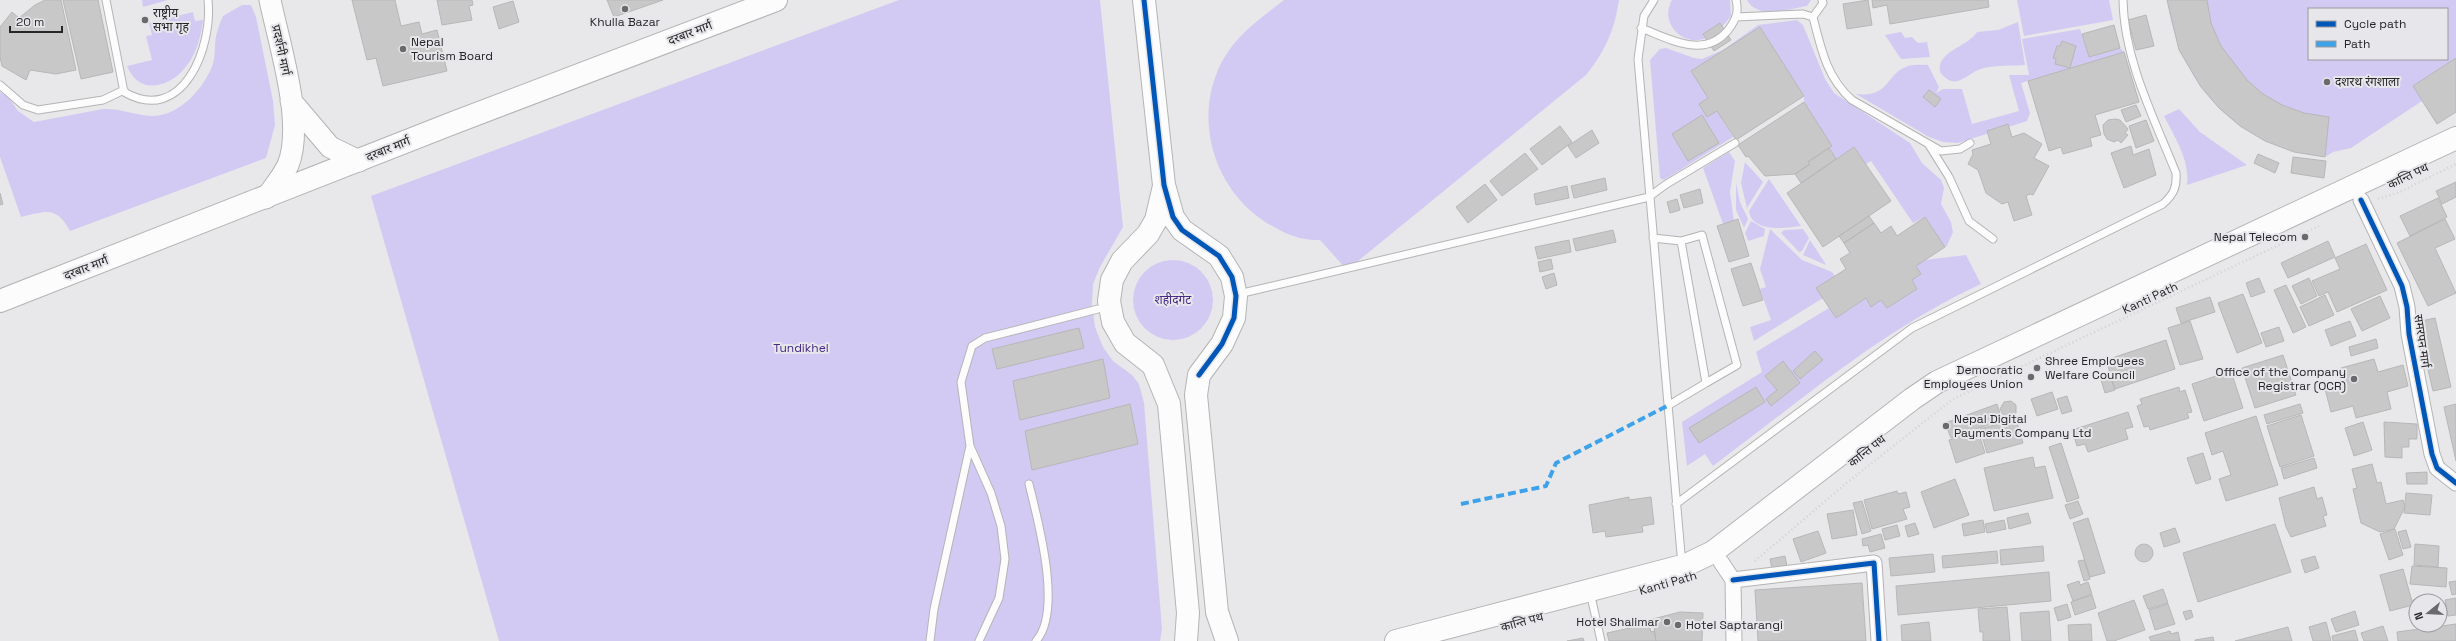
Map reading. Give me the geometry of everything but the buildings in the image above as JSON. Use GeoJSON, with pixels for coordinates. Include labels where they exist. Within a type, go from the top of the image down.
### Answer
{"type":"FeatureCollection","features":[{"type":"Feature","properties":{"kind":"main road","name":"प्रदर्शनी मार्ग"},"geometry":{"type":"LineString","coordinates":[[266,198],[288,166],[294,143],[291,101],[270,0]]}},
{"type":"Feature","properties":{"kind":"main road","name":"दरबार मार्ग"},"geometry":{"type":"LineString","coordinates":[[0,301],[776,0]]}},
{"type":"Feature","properties":{"kind":"main road"},"geometry":{"type":"LineString","coordinates":[[1144,0],[1164,185],[1173,217],[1182,230],[1219,256],[1232,277],[1236,296],[1234,318],[1222,344],[1199,375],[1196,395],[1217,612],[1227,641]]}},
{"type":"Feature","properties":{"kind":"main road","name":"प्रदर्शनी मार्ग"},"geometry":{"type":"LineString","coordinates":[[291,101],[330,147],[359,161]]}},
{"type":"Feature","properties":{"kind":"main road"},"geometry":{"type":"LineString","coordinates":[[1689,571],[1912,399],[1937,382],[2456,138]]}},
{"type":"Feature","properties":{"kind":"main road","name":"कान्ति पथ"},"geometry":{"type":"LineString","coordinates":[[2368,200],[2456,153]]}},
{"type":"Feature","properties":{"kind":"main road"},"geometry":{"type":"LineString","coordinates":[[1164,185],[1156,220],[1148,234],[1122,261],[1112,280],[1109,300],[1113,322],[1125,343],[1153,365],[1169,404],[1188,613],[1186,641]]}},
{"type":"Feature","properties":{"kind":"main road","name":"Kanti Path"},"geometry":{"type":"LineString","coordinates":[[1939,397],[2368,200]]}},
{"type":"Feature","properties":{"kind":"main road","name":"कान्ति पथ"},"geometry":{"type":"LineString","coordinates":[[1795,506],[1909,417],[1939,397]]}},
{"type":"Feature","properties":{"kind":"main road","name":"Kanti Path"},"geometry":{"type":"LineString","coordinates":[[1592,597],[1721,562],[1795,506]]}},
{"type":"Feature","properties":{"kind":"main road"},"geometry":{"type":"LineString","coordinates":[[1396,641],[1592,597]]}},
{"type":"Feature","properties":{"kind":"main road","name":"कान्ति पथ"},"geometry":{"type":"LineString","coordinates":[[1452,641],[1592,597]]}},
{"type":"Feature","properties":{"kind":"street","name":"समरपन मार्ग"},"geometry":{"type":"LineString","coordinates":[[2368,200],[2402,286],[2407,307],[2409,334],[2432,454],[2437,468],[2456,483]]}},
{"type":"Feature","properties":{"kind":"street"},"geometry":{"type":"LineString","coordinates":[[1721,562],[1733,580],[1734,641]]}},
{"type":"Feature","properties":{"kind":"street"},"geometry":{"type":"LineString","coordinates":[[1733,580],[1874,563],[1879,641]]}},
{"type":"Feature","properties":{"kind":"lane"},"geometry":{"type":"LineString","coordinates":[[106,0],[124,92],[134,98],[155,102],[167,97],[184,84],[201,58],[210,15],[208,0]]}},
{"type":"Feature","properties":{"kind":"lane"},"geometry":{"type":"LineString","coordinates":[[1654,0],[1644,16],[1641,28],[1638,60],[1649,197],[1669,405],[1676,504],[1681,554],[1689,571]]}},
{"type":"Feature","properties":{"kind":"lane"},"geometry":{"type":"LineString","coordinates":[[1641,28],[1690,46],[1703,46],[1716,41],[1736,17],[1738,9],[1736,0]]}},
{"type":"Feature","properties":{"kind":"lane"},"geometry":{"type":"LineString","coordinates":[[1822,0],[1823,3],[1814,17],[1822,52],[1832,78],[1841,90],[1852,100],[1941,151],[1953,151],[1970,143]]}},
{"type":"Feature","properties":{"kind":"lane"},"geometry":{"type":"LineString","coordinates":[[1676,504],[1912,328],[2163,204],[2172,196],[2177,184],[2176,173],[2142,87],[2126,36],[2123,0]]}},
{"type":"Feature","properties":{"kind":"lane"},"geometry":{"type":"LineString","coordinates":[[1736,17],[1804,14],[1814,17]]}},
{"type":"Feature","properties":{"kind":"lane"},"geometry":{"type":"LineString","coordinates":[[0,85],[23,105],[38,110],[103,100],[124,90]]}},
{"type":"Feature","properties":{"kind":"lane"},"geometry":{"type":"LineString","coordinates":[[1247,292],[1649,197],[1665,185],[1735,143]]}},
{"type":"Feature","properties":{"kind":"lane"},"geometry":{"type":"LineString","coordinates":[[1929,144],[1949,177],[1969,221],[1993,239]]}},
{"type":"Feature","properties":{"kind":"lane"},"geometry":{"type":"LineString","coordinates":[[1653,238],[1681,241],[1702,235],[1737,365],[1669,405]]}},
{"type":"Feature","properties":{"kind":"lane"},"geometry":{"type":"LineString","coordinates":[[1681,241],[1706,384]]}},
{"type":"Feature","properties":{"kind":"lane"},"geometry":{"type":"LineString","coordinates":[[979,641],[984,635],[999,598],[1005,559],[1001,526],[991,493],[970,446],[961,382],[972,346],[985,338],[1098,309]]}},
{"type":"Feature","properties":{"kind":"lane"},"geometry":{"type":"LineString","coordinates":[[930,641],[934,609],[970,446]]}},
{"type":"Feature","properties":{"kind":"lane"},"geometry":{"type":"LineString","coordinates":[[1029,484],[1048,582],[1048,612],[1042,634],[1036,641]]}},
{"type":"Feature","properties":{"kind":"lane"},"geometry":{"type":"LineString","coordinates":[[1592,597],[1601,641]]}},
{"type":"Feature","properties":{"kind":"path"},"geometry":{"type":"LineString","coordinates":[[2368,200],[2400,192],[2456,164]]}},
{"type":"Feature","properties":{"kind":"path"},"geometry":{"type":"LineString","coordinates":[[1733,580],[1844,485],[1953,399],[2322,225]]}},
{"type":"Feature","properties":{"kind":"green space"},"geometry":{"type":"Polygon","coordinates":[[[142,0],[168,0],[143,7],[142,0]]]}},
{"type":"Feature","properties":{"kind":"green space","name":"Tundikhel"},"geometry":{"type":"Polygon","coordinates":[[[899,0],[1100,0],[1123,227],[1100,267],[1093,284],[1092,304],[1095,327],[1103,347],[1113,361],[1132,375],[1139,384],[1144,403],[1162,629],[1160,641],[499,641],[371,196],[899,0]]]}},
{"type":"Feature","properties":{"kind":"green space"},"geometry":{"type":"Polygon","coordinates":[[[1284,0],[1619,0],[1615,21],[1608,40],[1599,58],[1586,75],[1347,270],[1320,240],[1308,240],[1285,233],[1255,214],[1239,198],[1226,180],[1216,159],[1210,138],[1208,115],[1211,92],[1218,70],[1230,49],[1238,39],[1264,15],[1284,0]]]}},
{"type":"Feature","properties":{"kind":"green space"},"geometry":{"type":"Polygon","coordinates":[[[1672,0],[1730,0],[1731,16],[1722,27],[1719,24],[1703,34],[1706,38],[1697,40],[1689,39],[1681,36],[1675,31],[1671,24],[1668,17],[1672,0]]]}},
{"type":"Feature","properties":{"kind":"green space"},"geometry":{"type":"Polygon","coordinates":[[[1747,0],[1811,0],[1807,6],[1774,12],[1758,10],[1747,0]]]}},
{"type":"Feature","properties":{"kind":"green space"},"geometry":{"type":"Polygon","coordinates":[[[2017,0],[2109,0],[2113,20],[2024,36],[2017,0]]]}},
{"type":"Feature","properties":{"kind":"green space","name":"दशरथ रंगशाला"},"geometry":{"type":"Polygon","coordinates":[[[2167,0],[2456,0],[2456,112],[2437,124],[2422,101],[2351,148],[2333,152],[2325,157],[2293,151],[2265,140],[2240,125],[2218,107],[2200,85],[2185,59],[2174,31],[2167,0]]]}},
{"type":"Feature","properties":{"kind":"green space"},"geometry":{"type":"Polygon","coordinates":[[[242,5],[251,5],[256,17],[273,101],[275,125],[266,158],[70,231],[60,217],[50,212],[21,217],[0,157],[0,92],[9,98],[18,111],[34,122],[103,109],[148,116],[163,115],[172,111],[188,100],[207,77],[213,65],[216,36],[223,16],[242,5]]]}},
{"type":"Feature","properties":{"kind":"green space"},"geometry":{"type":"Polygon","coordinates":[[[193,12],[195,21],[203,20],[197,46],[188,64],[177,76],[161,84],[153,86],[145,85],[138,81],[132,75],[127,66],[152,60],[146,36],[152,35],[149,23],[193,12]]]}},
{"type":"Feature","properties":{"kind":"green space"},"geometry":{"type":"Polygon","coordinates":[[[1797,20],[1803,25],[1825,79],[1834,93],[1910,143],[1922,163],[1941,180],[1944,188],[1941,204],[1951,222],[1953,232],[1947,246],[1945,247],[1925,217],[1913,223],[1871,161],[1866,164],[1854,147],[1836,159],[1829,148],[1832,146],[1804,102],[1804,96],[1760,27],[1691,71],[1708,98],[1699,104],[1707,117],[1717,111],[1733,137],[1664,180],[1660,178],[1650,60],[1660,49],[1666,48],[1694,58],[1702,59],[1723,50],[1758,25],[1797,20]]]}},
{"type":"Feature","properties":{"kind":"green space"},"geometry":{"type":"Polygon","coordinates":[[[2018,22],[2025,65],[1984,68],[1957,81],[1952,81],[1946,78],[1940,72],[1940,65],[1943,59],[1967,42],[1977,32],[1998,30],[2018,22]]]}},
{"type":"Feature","properties":{"kind":"green space"},"geometry":{"type":"Polygon","coordinates":[[[2080,29],[2089,57],[2120,48],[2124,52],[2021,83],[2030,113],[2027,121],[1958,143],[1943,142],[1929,137],[1856,94],[1867,94],[1881,89],[1900,70],[1906,67],[1914,65],[1928,65],[1939,87],[1936,93],[1943,89],[1962,89],[1972,124],[2019,111],[2009,75],[2029,75],[2022,39],[2080,29]]]}},
{"type":"Feature","properties":{"kind":"green space"},"geometry":{"type":"Polygon","coordinates":[[[1901,32],[1905,38],[1912,37],[1918,43],[1927,42],[1930,57],[1901,59],[1885,35],[1901,32]]]}},
{"type":"Feature","properties":{"kind":"green space"},"geometry":{"type":"Polygon","coordinates":[[[2179,109],[2200,132],[2247,165],[2187,185],[2186,167],[2181,149],[2164,116],[2179,109]]]}},
{"type":"Feature","properties":{"kind":"green space"},"geometry":{"type":"Polygon","coordinates":[[[1729,152],[1735,161],[1730,192],[1734,221],[1723,224],[1703,168],[1729,152]]]}},
{"type":"Feature","properties":{"kind":"green space"},"geometry":{"type":"Polygon","coordinates":[[[1745,162],[1763,182],[1747,208],[1741,183],[1745,162]]]}},
{"type":"Feature","properties":{"kind":"green space"},"geometry":{"type":"Polygon","coordinates":[[[1769,179],[1801,226],[1770,228],[1756,223],[1751,218],[1749,211],[1769,179]]]}},
{"type":"Feature","properties":{"kind":"green space"},"geometry":{"type":"Polygon","coordinates":[[[1736,183],[1740,202],[1748,219],[1744,228],[1736,210],[1736,183]]]}},
{"type":"Feature","properties":{"kind":"green space"},"geometry":{"type":"Polygon","coordinates":[[[1751,221],[1765,229],[1764,236],[1748,241],[1745,233],[1751,221]]]}},
{"type":"Feature","properties":{"kind":"green space"},"geometry":{"type":"Polygon","coordinates":[[[1770,229],[1802,260],[1832,272],[1835,276],[1817,288],[1823,298],[1754,341],[1750,327],[1771,320],[1760,289],[1766,287],[1760,269],[1770,229]]]}},
{"type":"Feature","properties":{"kind":"green space"},"geometry":{"type":"Polygon","coordinates":[[[1803,229],[1809,238],[1802,251],[1799,252],[1781,233],[1784,230],[1803,229]]]}},
{"type":"Feature","properties":{"kind":"green space"},"geometry":{"type":"Polygon","coordinates":[[[1810,240],[1825,263],[1826,265],[1803,255],[1810,240]]]}},
{"type":"Feature","properties":{"kind":"green space"},"geometry":{"type":"Polygon","coordinates":[[[1966,255],[1981,284],[1910,322],[1876,344],[1713,466],[1705,454],[1687,466],[1682,422],[1762,372],[1756,352],[1829,308],[1836,318],[1866,298],[1871,307],[1881,300],[1887,308],[1917,289],[1912,280],[1921,274],[1916,266],[1925,260],[1966,255]]]}},
{"type":"Feature","properties":{"kind":"green space","name":"शहीदगेट"},"geometry":{"type":"Polygon","coordinates":[[[1173,260],[1188,263],[1201,272],[1210,285],[1213,300],[1210,315],[1201,328],[1188,337],[1173,340],[1158,337],[1145,328],[1136,315],[1133,300],[1136,285],[1145,272],[1158,263],[1173,260]]]}},
{"type":"Feature","properties":{"kind":"marked path"},"geometry":{"type":"LineString","coordinates":[[1461,504],[1546,486],[1556,463],[1669,405]]}},
{"type":"Feature","properties":{"kind":"cycle path"},"geometry":{"type":"LineString","coordinates":[[1144,0],[1164,185],[1173,217],[1182,230],[1219,256],[1232,277],[1236,296],[1234,318],[1222,344],[1199,375]]}},
{"type":"Feature","properties":{"kind":"cycle path"},"geometry":{"type":"LineString","coordinates":[[2361,200],[2402,286],[2407,307],[2409,334],[2432,454],[2437,468],[2456,483]]}},
{"type":"Feature","properties":{"kind":"cycle path"},"geometry":{"type":"LineString","coordinates":[[1733,580],[1874,563],[1879,641]]}},
{"type":"Feature","properties":{"kind":"place","name":"Khulla Bazar"},"geometry":{"type":"Point","coordinates":[625,9]}},
{"type":"Feature","properties":{"kind":"place","name":"राष्ट्रीय सभा गृह"},"geometry":{"type":"Point","coordinates":[145,20]}},
{"type":"Feature","properties":{"kind":"place","name":"Nepal Tourism Board"},"geometry":{"type":"Point","coordinates":[403,49]}},
{"type":"Feature","properties":{"kind":"place","name":"दशरथ रंगशाला"},"geometry":{"type":"Point","coordinates":[2327,82]}},
{"type":"Feature","properties":{"kind":"place","name":"Nepal Telecom"},"geometry":{"type":"Point","coordinates":[2305,237]}},
{"type":"Feature","properties":{"kind":"place","name":"Shree Employees Welfare Council"},"geometry":{"type":"Point","coordinates":[2037,368]}},
{"type":"Feature","properties":{"kind":"place","name":"Democratic Employees Union"},"geometry":{"type":"Point","coordinates":[2031,377]}},
{"type":"Feature","properties":{"kind":"place","name":"Office of the Company Registrar (OCR)"},"geometry":{"type":"Point","coordinates":[2354,379]}},
{"type":"Feature","properties":{"kind":"place","name":"Nepal Digital Payments Company Ltd"},"geometry":{"type":"Point","coordinates":[1946,426]}},
{"type":"Feature","properties":{"kind":"place","name":"Hotel Shalimar"},"geometry":{"type":"Point","coordinates":[1667,622]}},
{"type":"Feature","properties":{"kind":"place","name":"Hotel Saptarangi"},"geometry":{"type":"Point","coordinates":[1678,625]}}]}
